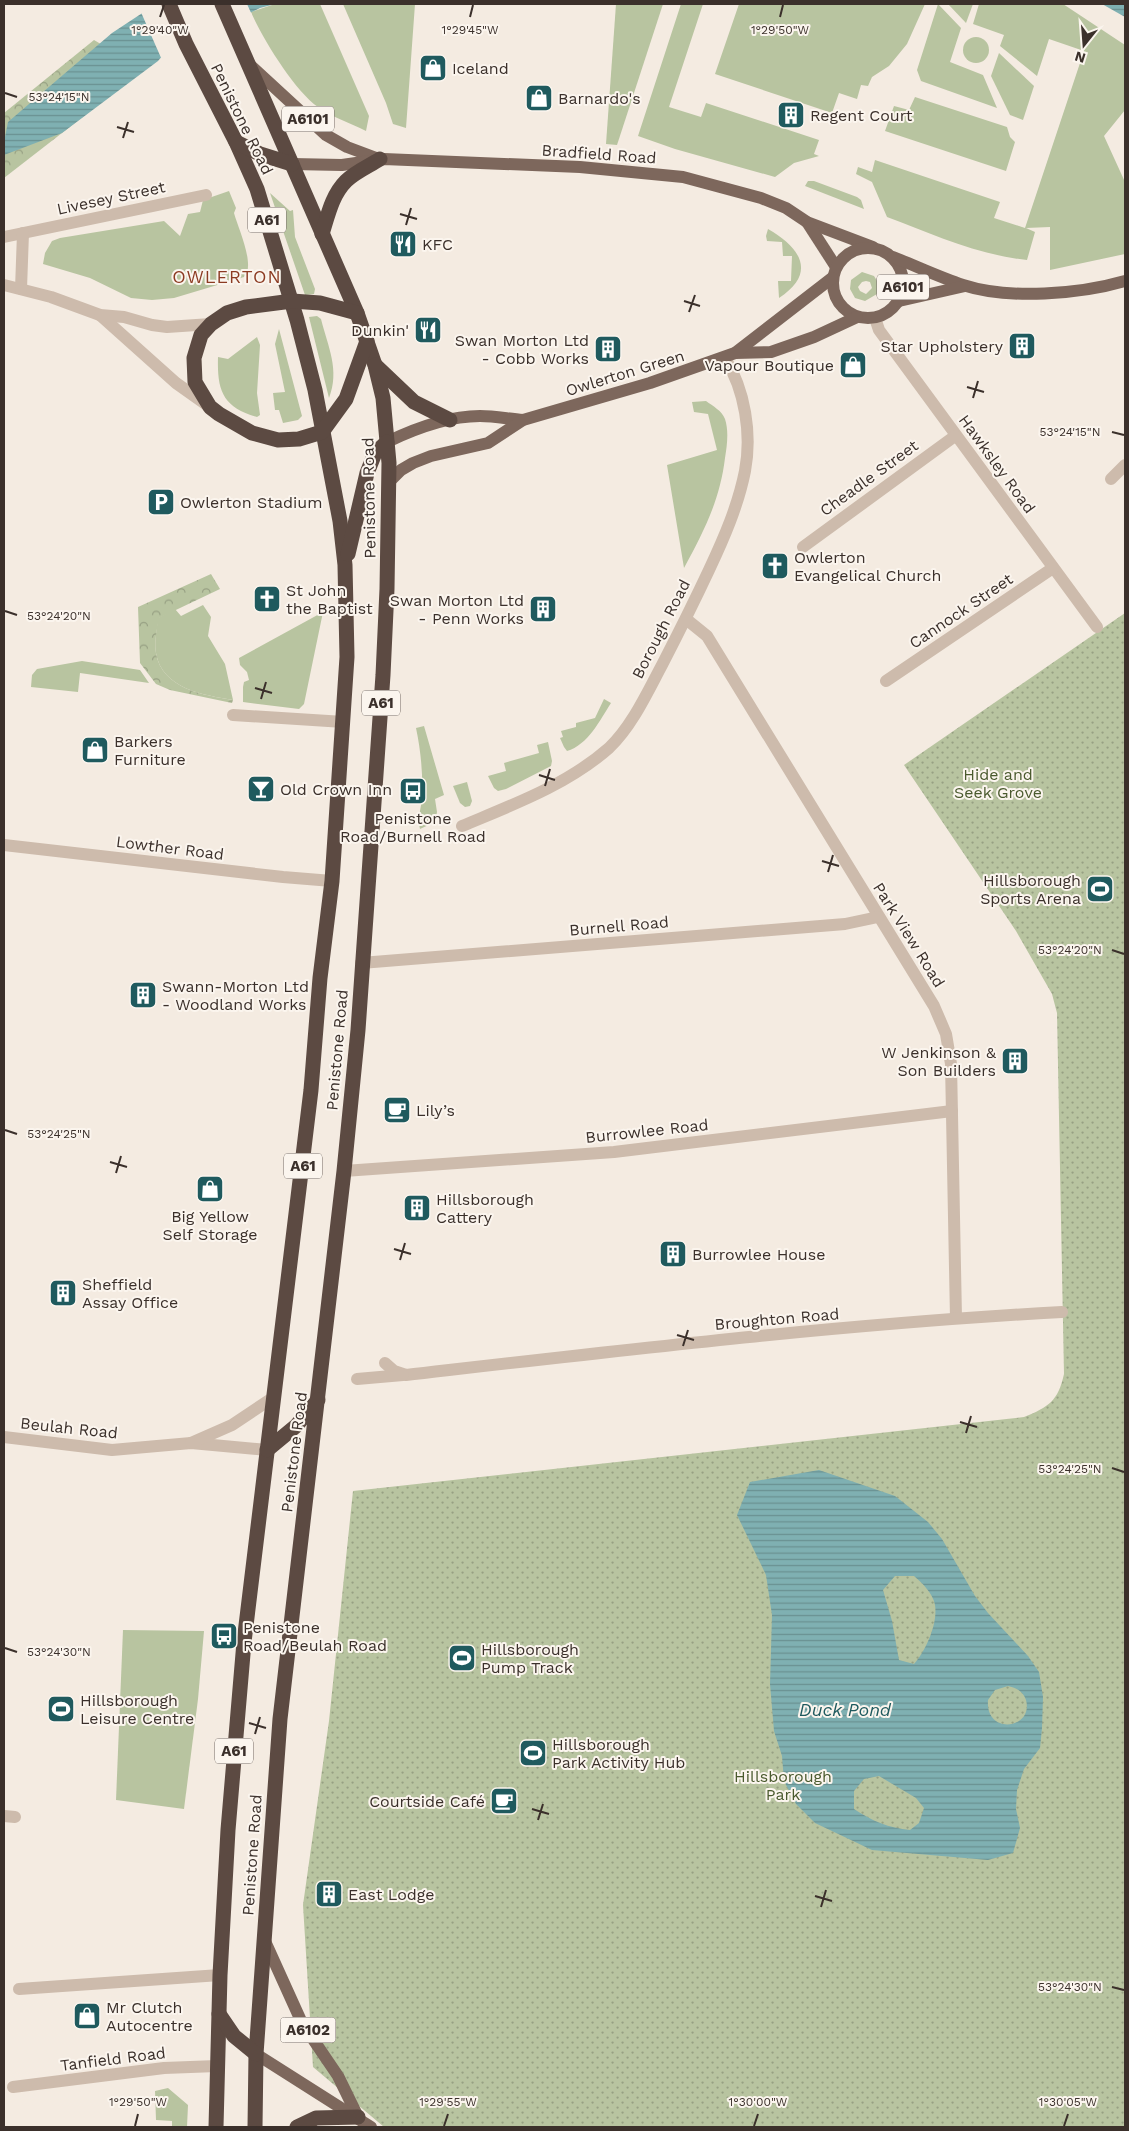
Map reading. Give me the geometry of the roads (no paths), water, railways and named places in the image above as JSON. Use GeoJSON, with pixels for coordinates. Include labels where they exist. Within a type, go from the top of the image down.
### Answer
{"type":"FeatureCollection","features":[{"type":"Feature","properties":{"kind":"highway","name":"Penistone Road"},"geometry":{"type":"LineString","coordinates":[[169,4],[186,44],[236,142],[256,189],[292,301],[315,390],[335,496],[345,565],[347,657],[332,881],[320,978],[301,1183],[244,1642],[228,1830],[220,1975],[216,2127]]}},
{"type":"Feature","properties":{"kind":"highway","name":"Penistone Road"},"geometry":{"type":"LineString","coordinates":[[222,4],[357,313],[375,365],[382,398],[389,482],[383,684],[361,963],[358,1030],[344,1171],[280,1719],[256,2054],[255,2127]]}},
{"type":"Feature","properties":{"kind":"highway"},"geometry":{"type":"LineString","coordinates":[[236,142],[260,154],[292,164]]}},
{"type":"Feature","properties":{"kind":"highway"},"geometry":{"type":"LineString","coordinates":[[322,234],[330,207],[347,180],[380,159]]}},
{"type":"Feature","properties":{"kind":"highway"},"geometry":{"type":"LineString","coordinates":[[357,313],[320,303],[292,301],[246,307],[228,313],[212,324],[201,335],[196,347],[193,366],[195,382],[210,407],[252,433],[278,440],[299,439],[322,432],[346,399],[366,341]]}},
{"type":"Feature","properties":{"kind":"highway"},"geometry":{"type":"LineString","coordinates":[[375,365],[414,402],[450,420]]}},
{"type":"Feature","properties":{"kind":"highway"},"geometry":{"type":"LineString","coordinates":[[345,565],[367,473],[375,453],[387,442]]}},
{"type":"Feature","properties":{"kind":"highway"},"geometry":{"type":"LineString","coordinates":[[267,1450],[296,1426],[318,1400]]}},
{"type":"Feature","properties":{"kind":"highway"},"geometry":{"type":"LineString","coordinates":[[219,2014],[234,2036],[256,2054]]}},
{"type":"Feature","properties":{"kind":"highway"},"geometry":{"type":"LineString","coordinates":[[297,2127],[316,2118],[358,2117]]}},
{"type":"Feature","properties":{"kind":"main road","name":"A6101"},"geometry":{"type":"LineString","coordinates":[[247,62],[326,135],[347,147],[380,159]]}},
{"type":"Feature","properties":{"kind":"main road"},"geometry":{"type":"LineString","coordinates":[[292,164],[342,165],[380,159]]}},
{"type":"Feature","properties":{"kind":"main road","name":"Bradfield Road"},"geometry":{"type":"LineString","coordinates":[[380,159],[580,167],[683,177],[721,186],[786,208],[807,222],[873,247],[965,286],[1024,293],[1067,292],[1125,281]]}},
{"type":"Feature","properties":{"kind":"main road","name":"Bradfield Road"},"geometry":{"type":"LineString","coordinates":[[807,222],[834,273],[833,291],[838,302],[846,311],[857,317]]}},
{"type":"Feature","properties":{"kind":"main road","name":"A6101"},"geometry":{"type":"LineString","coordinates":[[834,273],[842,258],[851,251],[862,247],[873,247]]}},
{"type":"Feature","properties":{"kind":"main road","name":"A6101"},"geometry":{"type":"LineString","coordinates":[[893,257],[900,266],[903,278],[903,290],[899,301]]}},
{"type":"Feature","properties":{"kind":"main road","name":"Owlerton Green"},"geometry":{"type":"LineString","coordinates":[[730,355],[834,273]]}},
{"type":"Feature","properties":{"kind":"main road","name":"Bradfield Road"},"geometry":{"type":"LineString","coordinates":[[875,318],[891,310],[899,301],[965,286]]}},
{"type":"Feature","properties":{"kind":"main road","name":"A6101"},"geometry":{"type":"LineString","coordinates":[[857,317],[875,318]]}},
{"type":"Feature","properties":{"kind":"main road","name":"Owlerton Green"},"geometry":{"type":"LineString","coordinates":[[389,482],[401,470],[413,463],[431,456],[488,442],[523,420],[650,384],[730,355],[771,352],[814,337],[857,317]]}},
{"type":"Feature","properties":{"kind":"main road","name":"Owlerton Green"},"geometry":{"type":"LineString","coordinates":[[387,442],[415,429],[450,420],[480,416],[523,420]]}},
{"type":"Feature","properties":{"kind":"main road","name":"A6102"},"geometry":{"type":"LineString","coordinates":[[264,1939],[302,2023],[338,2076],[358,2117]]}},
{"type":"Feature","properties":{"kind":"main road","name":"A6102"},"geometry":{"type":"LineString","coordinates":[[256,2054],[371,2127]]}},
{"type":"Feature","properties":{"kind":"street","name":"Livesey Street"},"geometry":{"type":"LineString","coordinates":[[4,237],[206,195]]}},
{"type":"Feature","properties":{"kind":"street"},"geometry":{"type":"LineString","coordinates":[[21,289],[23,233]]}},
{"type":"Feature","properties":{"kind":"street"},"geometry":{"type":"LineString","coordinates":[[4,285],[51,297],[100,315],[124,317],[167,327],[212,324]]}},
{"type":"Feature","properties":{"kind":"street"},"geometry":{"type":"LineString","coordinates":[[100,315],[176,383],[210,407]]}},
{"type":"Feature","properties":{"kind":"street","name":"Hawksley Road"},"geometry":{"type":"LineString","coordinates":[[875,318],[880,330],[955,436],[1098,627]]}},
{"type":"Feature","properties":{"kind":"street","name":"Borough Road"},"geometry":{"type":"LineString","coordinates":[[462,826],[542,792],[609,748],[626,728],[646,695],[686,619],[730,525],[745,469],[747,442],[745,415],[730,355]]}},
{"type":"Feature","properties":{"kind":"street","name":"Cheadle Street"},"geometry":{"type":"LineString","coordinates":[[803,547],[955,436]]}},
{"type":"Feature","properties":{"kind":"street"},"geometry":{"type":"LineString","coordinates":[[1111,479],[1125,465]]}},
{"type":"Feature","properties":{"kind":"street","name":"Cannock Street"},"geometry":{"type":"LineString","coordinates":[[886,681],[1053,568]]}},
{"type":"Feature","properties":{"kind":"street","name":"Park View Road"},"geometry":{"type":"LineString","coordinates":[[686,619],[707,636],[804,792],[878,918],[934,1006],[946,1034],[951,1064],[956,1318]]}},
{"type":"Feature","properties":{"kind":"street"},"geometry":{"type":"LineString","coordinates":[[233,715],[344,722]]}},
{"type":"Feature","properties":{"kind":"street","name":"Lowther Road"},"geometry":{"type":"LineString","coordinates":[[4,845],[332,881]]}},
{"type":"Feature","properties":{"kind":"street","name":"Burnell Road"},"geometry":{"type":"LineString","coordinates":[[361,963],[845,924],[878,918]]}},
{"type":"Feature","properties":{"kind":"street","name":"Burrowlee Road"},"geometry":{"type":"LineString","coordinates":[[344,1171],[614,1152],[952,1111]]}},
{"type":"Feature","properties":{"kind":"street","name":"Broughton Road"},"geometry":{"type":"LineString","coordinates":[[357,1379],[686,1343],[956,1318],[1062,1312]]}},
{"type":"Feature","properties":{"kind":"street"},"geometry":{"type":"LineString","coordinates":[[385,1363],[394,1371],[406,1375]]}},
{"type":"Feature","properties":{"kind":"street","name":"Beulah Road"},"geometry":{"type":"LineString","coordinates":[[191,1443],[232,1425],[274,1398]]}},
{"type":"Feature","properties":{"kind":"street","name":"Beulah Road"},"geometry":{"type":"LineString","coordinates":[[4,1438],[112,1450],[191,1443],[267,1450]]}},
{"type":"Feature","properties":{"kind":"street"},"geometry":{"type":"LineString","coordinates":[[19,1989],[220,1975]]}},
{"type":"Feature","properties":{"kind":"street","name":"Tanfield Road"},"geometry":{"type":"LineString","coordinates":[[12,2087],[164,2068],[217,2066]]}},
{"type":"Feature","properties":{"kind":"water"},"geometry":{"type":"Polygon","coordinates":[[[156,4],[275,4],[260,8],[164,54],[158,61],[62,133],[4,155],[4,142],[8,122],[112,33],[156,4]]]}},
{"type":"Feature","properties":{"kind":"water"},"geometry":{"type":"Polygon","coordinates":[[[1102,4],[1125,4],[1125,17],[1102,4]]]}},
{"type":"Feature","properties":{"kind":"water","name":"Duck Pond"},"geometry":{"type":"Polygon","coordinates":[[[819,1470],[895,1496],[928,1522],[942,1539],[975,1596],[988,1613],[1028,1656],[1039,1672],[1043,1697],[1042,1728],[1040,1748],[1024,1769],[1017,1790],[1016,1809],[1020,1828],[1013,1853],[988,1860],[872,1850],[815,1823],[796,1804],[784,1781],[782,1756],[774,1731],[770,1684],[772,1615],[766,1575],[737,1515],[750,1482],[819,1470]],[[895,1576],[883,1590],[892,1621],[899,1660],[914,1664],[923,1652],[933,1628],[935,1605],[930,1592],[914,1576],[895,1576]],[[1008,1686],[995,1690],[988,1700],[989,1712],[994,1719],[1001,1723],[1009,1724],[1017,1722],[1023,1717],[1027,1710],[1025,1697],[1021,1692],[1008,1686]],[[879,1776],[864,1779],[854,1791],[854,1809],[867,1817],[895,1828],[910,1830],[919,1823],[924,1808],[916,1798],[879,1776]]]}},
{"type":"Feature","properties":{"kind":"place","name":"Iceland"},"geometry":{"type":"Point","coordinates":[433,68]}},
{"type":"Feature","properties":{"kind":"place","name":"Barnardo's"},"geometry":{"type":"Point","coordinates":[539,98]}},
{"type":"Feature","properties":{"kind":"place","name":"Regent Court"},"geometry":{"type":"Point","coordinates":[791,115]}},
{"type":"Feature","properties":{"kind":"place","name":"KFC"},"geometry":{"type":"Point","coordinates":[403,244]}},
{"type":"Feature","properties":{"kind":"place","name":"Dunkin'"},"geometry":{"type":"Point","coordinates":[428,330]}},
{"type":"Feature","properties":{"kind":"place","name":"Star Upholstery"},"geometry":{"type":"Point","coordinates":[1022,346]}},
{"type":"Feature","properties":{"kind":"place","name":"Swan Morton Ltd - Cobb Works"},"geometry":{"type":"Point","coordinates":[608,349]}},
{"type":"Feature","properties":{"kind":"place","name":"Vapour Boutique"},"geometry":{"type":"Point","coordinates":[853,365]}},
{"type":"Feature","properties":{"kind":"place","name":"Owlerton Stadium"},"geometry":{"type":"Point","coordinates":[161,502]}},
{"type":"Feature","properties":{"kind":"place","name":"Owlerton Evangelical Church"},"geometry":{"type":"Point","coordinates":[775,566]}},
{"type":"Feature","properties":{"kind":"place","name":"St John the Baptist"},"geometry":{"type":"Point","coordinates":[267,599]}},
{"type":"Feature","properties":{"kind":"place","name":"Swan Morton Ltd - Penn Works"},"geometry":{"type":"Point","coordinates":[543,609]}},
{"type":"Feature","properties":{"kind":"place","name":"Barkers Furniture"},"geometry":{"type":"Point","coordinates":[95,750]}},
{"type":"Feature","properties":{"kind":"place","name":"Old Crown Inn"},"geometry":{"type":"Point","coordinates":[261,789]}},
{"type":"Feature","properties":{"kind":"place","name":"Penistone Road/Burnell Road"},"geometry":{"type":"Point","coordinates":[413,791]}},
{"type":"Feature","properties":{"kind":"place","name":"Hillsborough Sports Arena"},"geometry":{"type":"Point","coordinates":[1100,889]}},
{"type":"Feature","properties":{"kind":"place","name":"Swann-Morton Ltd - Woodland Works"},"geometry":{"type":"Point","coordinates":[143,995]}},
{"type":"Feature","properties":{"kind":"place","name":"W Jenkinson & Son Builders"},"geometry":{"type":"Point","coordinates":[1015,1061]}},
{"type":"Feature","properties":{"kind":"place","name":"Lily’s"},"geometry":{"type":"Point","coordinates":[397,1110]}},
{"type":"Feature","properties":{"kind":"place","name":"Big Yellow Self Storage"},"geometry":{"type":"Point","coordinates":[210,1189]}},
{"type":"Feature","properties":{"kind":"place","name":"Hillsborough Cattery"},"geometry":{"type":"Point","coordinates":[417,1208]}},
{"type":"Feature","properties":{"kind":"place","name":"Burrowlee House"},"geometry":{"type":"Point","coordinates":[673,1254]}},
{"type":"Feature","properties":{"kind":"place","name":"Sheffield Assay Office"},"geometry":{"type":"Point","coordinates":[63,1293]}},
{"type":"Feature","properties":{"kind":"place","name":"Penistone Road/Beulah Road"},"geometry":{"type":"Point","coordinates":[224,1636]}},
{"type":"Feature","properties":{"kind":"place","name":"Hillsborough Pump Track"},"geometry":{"type":"Point","coordinates":[462,1658]}},
{"type":"Feature","properties":{"kind":"place","name":"Hillsborough Leisure Centre"},"geometry":{"type":"Point","coordinates":[61,1709]}},
{"type":"Feature","properties":{"kind":"place","name":"Hillsborough Park Activity Hub"},"geometry":{"type":"Point","coordinates":[533,1753]}},
{"type":"Feature","properties":{"kind":"place","name":"Courtside Café"},"geometry":{"type":"Point","coordinates":[504,1801]}},
{"type":"Feature","properties":{"kind":"place","name":"East Lodge"},"geometry":{"type":"Point","coordinates":[329,1894]}},
{"type":"Feature","properties":{"kind":"place","name":"Mr Clutch Autocentre"},"geometry":{"type":"Point","coordinates":[87,2016]}},
{"type":"Feature","properties":{"kind":"district","name":"OWLERTON"},"geometry":{"type":"Point","coordinates":[227,276]}},
{"type":"Feature","properties":{"kind":"park label","name":"Hide and Seek Grove"},"geometry":{"type":"Point","coordinates":[998,783]}},
{"type":"Feature","properties":{"kind":"park label","name":"Hillsborough Park"},"geometry":{"type":"Point","coordinates":[783,1785]}}]}
